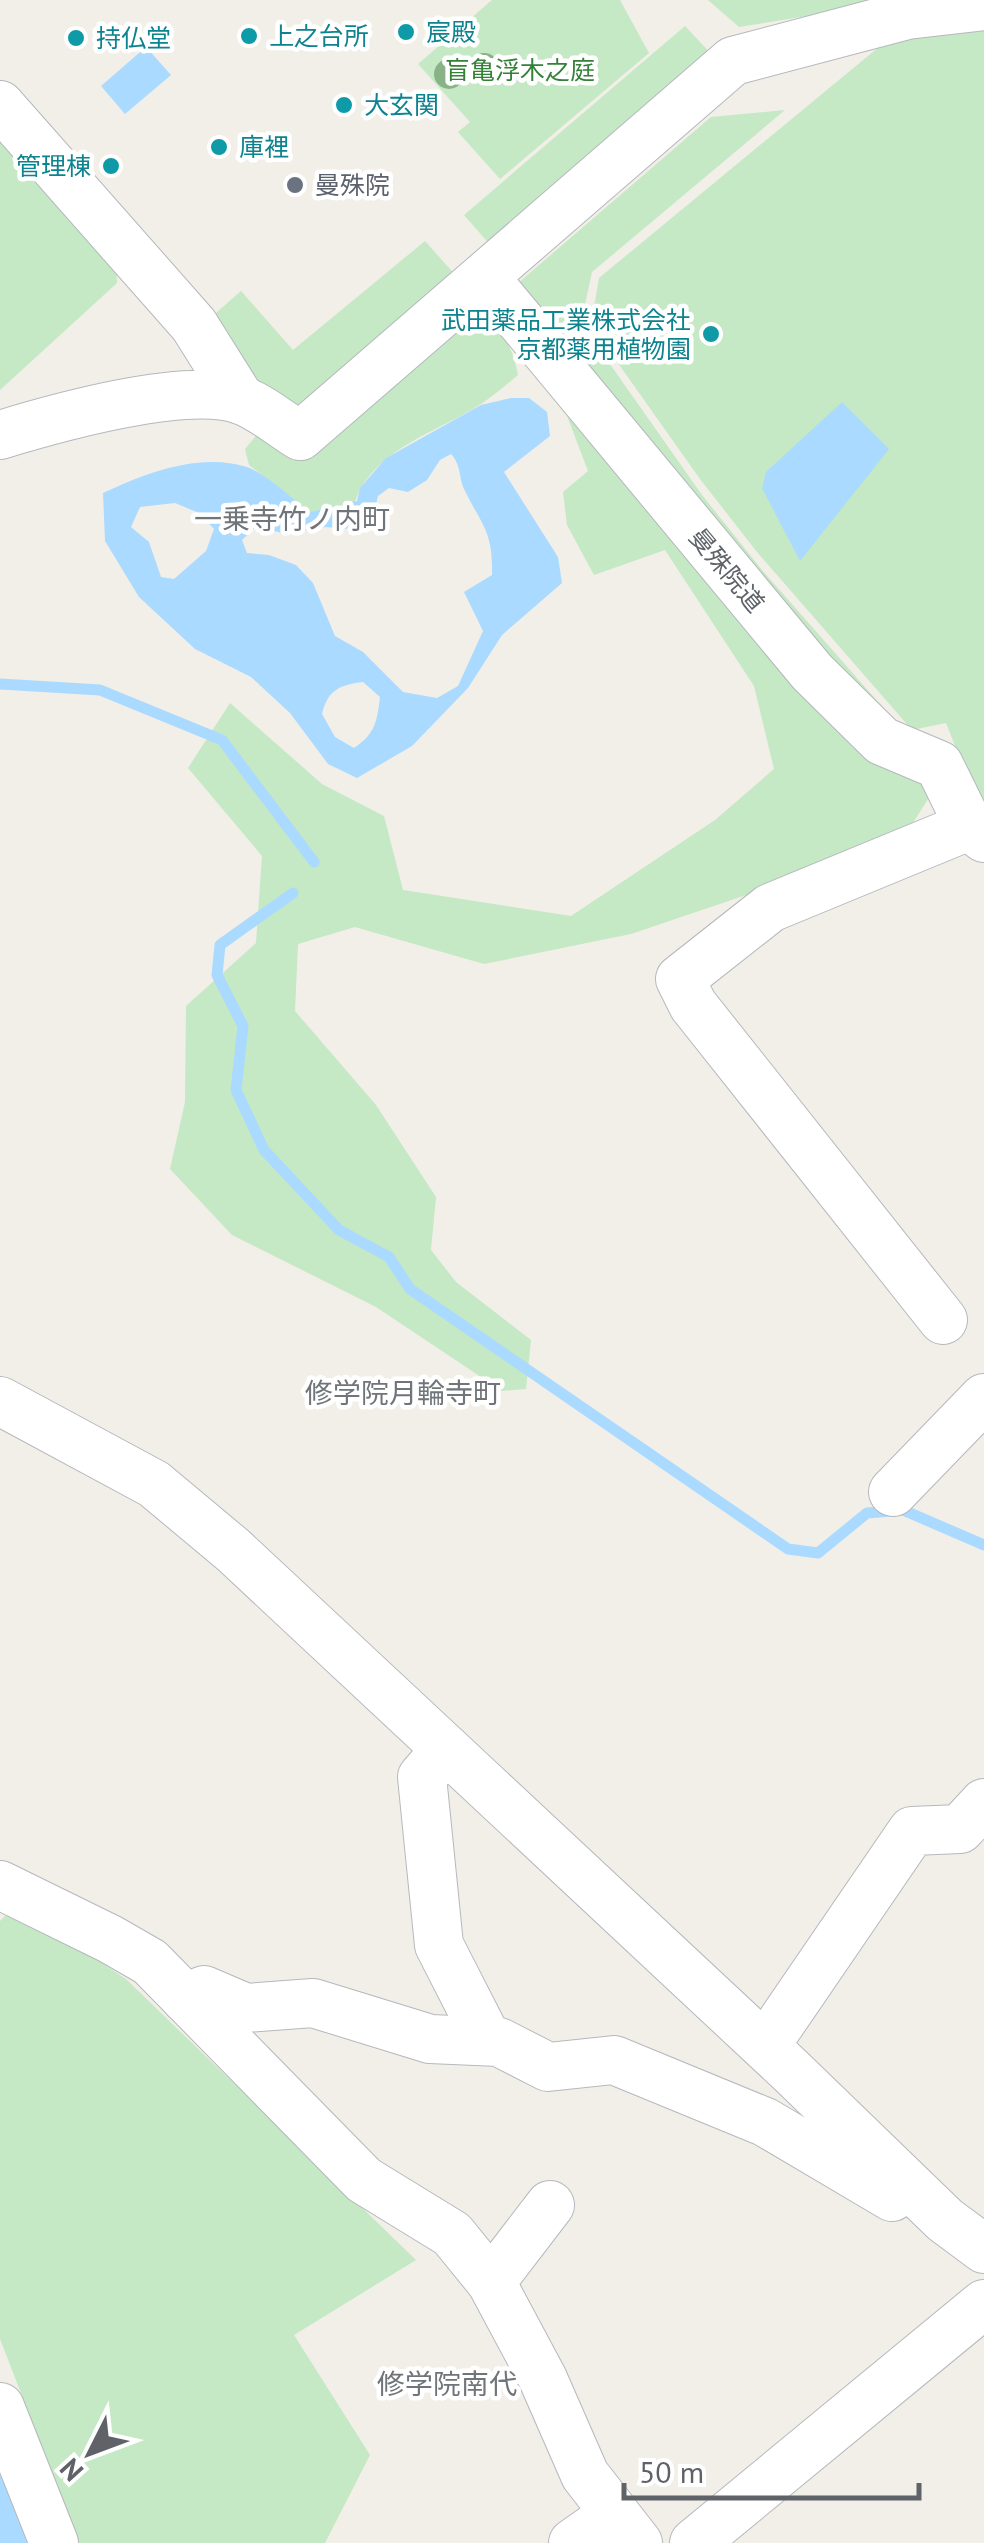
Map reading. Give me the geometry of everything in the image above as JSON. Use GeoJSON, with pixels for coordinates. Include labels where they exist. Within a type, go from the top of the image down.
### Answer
{"type":"FeatureCollection","features":[{"type":"Feature","properties":{"kind":"street"},"geometry":{"type":"LineString","coordinates":[[0,435],[65,415],[193,394],[241,400],[300,436],[733,61],[908,15],[984,6]]}},
{"type":"Feature","properties":{"kind":"street"},"geometry":{"type":"LineString","coordinates":[[0,105],[194,325],[241,400]]}},
{"type":"Feature","properties":{"kind":"street","name":"曼殊院道"},"geometry":{"type":"LineString","coordinates":[[485,278],[812,672],[882,741],[962,764],[976,832]]}},
{"type":"Feature","properties":{"kind":"street"},"geometry":{"type":"LineString","coordinates":[[943,1320],[693,1006],[680,980],[770,908],[976,832]]}},
{"type":"Feature","properties":{"kind":"street"},"geometry":{"type":"LineString","coordinates":[[893,1492],[984,1398]]}},
{"type":"Feature","properties":{"kind":"street"},"geometry":{"type":"LineString","coordinates":[[0,1401],[154,1484],[233,1550],[946,2220],[984,2249]]}},
{"type":"Feature","properties":{"kind":"street"},"geometry":{"type":"LineString","coordinates":[[446,1749],[422,1777],[438,1946],[488,2041]]}},
{"type":"Feature","properties":{"kind":"street"},"geometry":{"type":"LineString","coordinates":[[765,2046],[912,1831],[960,1829],[984,1803]]}},
{"type":"Feature","properties":{"kind":"street"},"geometry":{"type":"LineString","coordinates":[[0,1885],[110,1938],[150,1962],[364,2180],[452,2234],[490,2282],[542,2378],[584,2475],[626,2529],[574,2543]]}},
{"type":"Feature","properties":{"kind":"street"},"geometry":{"type":"LineString","coordinates":[[185,1998],[204,1990],[246,2008],[314,2003],[430,2039],[499,2042],[548,2068],[614,2060],[766,2122],[892,2197],[910,2186]]}},
{"type":"Feature","properties":{"kind":"street"},"geometry":{"type":"LineString","coordinates":[[490,2282],[550,2205]]}},
{"type":"Feature","properties":{"kind":"street"},"geometry":{"type":"LineString","coordinates":[[694,2543],[984,2304]]}},
{"type":"Feature","properties":{"kind":"street"},"geometry":{"type":"LineString","coordinates":[[0,2408],[54,2543]]}},
{"type":"Feature","properties":{"kind":"green space","name":"盲亀浮木之庭"},"geometry":{"type":"Polygon","coordinates":[[[492,0],[620,0],[649,53],[500,179],[458,132],[470,122],[418,64],[492,0]]]}},
{"type":"Feature","properties":{"kind":"green space"},"geometry":{"type":"Polygon","coordinates":[[[708,0],[906,0],[739,27],[708,0]]]}},
{"type":"Feature","properties":{"kind":"green space"},"geometry":{"type":"Polygon","coordinates":[[[984,17],[984,809],[979,806],[946,723],[912,730],[757,552],[591,325],[599,278],[908,23],[984,17]]]}},
{"type":"Feature","properties":{"kind":"green space"},"geometry":{"type":"Polygon","coordinates":[[[685,26],[715,58],[493,248],[464,215],[685,26]]]}},
{"type":"Feature","properties":{"kind":"green space"},"geometry":{"type":"Polygon","coordinates":[[[785,110],[592,272],[581,323],[702,495],[886,711],[930,796],[900,843],[631,934],[484,964],[355,927],[298,944],[295,1011],[376,1105],[436,1197],[431,1250],[456,1282],[531,1340],[526,1389],[502,1391],[376,1307],[232,1235],[170,1169],[185,1102],[186,1006],[256,943],[262,856],[188,768],[230,703],[322,784],[384,816],[403,890],[571,916],[715,820],[774,769],[754,686],[665,550],[594,575],[567,525],[563,492],[588,471],[517,284],[711,117],[785,110]]]}},
{"type":"Feature","properties":{"kind":"green space"},"geometry":{"type":"Polygon","coordinates":[[[0,131],[116,260],[117,283],[0,390],[0,131]]]}},
{"type":"Feature","properties":{"kind":"green space"},"geometry":{"type":"Polygon","coordinates":[[[425,241],[458,278],[291,415],[286,415],[208,320],[241,291],[293,350],[425,241]]]}},
{"type":"Feature","properties":{"kind":"green space"},"geometry":{"type":"Polygon","coordinates":[[[482,309],[506,339],[518,375],[481,404],[391,455],[376,468],[355,502],[312,513],[249,465],[245,449],[259,432],[482,309]]]}},
{"type":"Feature","properties":{"kind":"green space"},"geometry":{"type":"Polygon","coordinates":[[[15,1906],[126,1979],[416,2260],[294,2335],[370,2455],[325,2543],[79,2543],[0,2339],[0,1921],[15,1906]]]}},
{"type":"Feature","properties":{"kind":"water"},"geometry":{"type":"Polygon","coordinates":[[[146,47],[171,75],[125,114],[101,86],[146,47]]]}},
{"type":"Feature","properties":{"kind":"water"},"geometry":{"type":"Polygon","coordinates":[[[529,398],[547,412],[550,436],[504,472],[558,557],[562,583],[502,635],[468,688],[412,746],[357,778],[328,764],[290,713],[251,677],[195,649],[139,597],[105,541],[103,493],[137,478],[192,463],[229,463],[254,470],[311,512],[357,501],[360,488],[386,458],[481,405],[529,398]],[[451,454],[440,460],[427,480],[408,492],[389,488],[378,496],[378,514],[351,529],[326,527],[287,534],[256,527],[242,540],[247,553],[269,555],[296,565],[313,583],[335,636],[363,652],[403,692],[437,698],[458,686],[483,631],[464,592],[492,575],[489,539],[463,486],[457,463],[451,454]],[[175,503],[140,507],[131,527],[149,542],[161,577],[174,579],[206,551],[214,529],[199,513],[175,503]],[[363,682],[341,687],[331,694],[322,714],[335,737],[354,748],[374,727],[380,697],[363,682]]]}},
{"type":"Feature","properties":{"kind":"water"},"geometry":{"type":"Polygon","coordinates":[[[842,402],[889,449],[800,561],[762,488],[766,472],[842,402]]]}},
{"type":"Feature","properties":{"kind":"waterway"},"geometry":{"type":"LineString","coordinates":[[0,684],[100,690],[222,740],[314,862]]}},
{"type":"Feature","properties":{"kind":"waterway"},"geometry":{"type":"LineString","coordinates":[[293,893],[220,945],[217,975],[243,1026],[236,1090],[264,1150],[339,1230],[389,1257],[410,1289],[788,1549],[818,1553],[867,1513],[903,1510],[984,1545]]}},
{"type":"Feature","properties":{"kind":"waterway"},"geometry":{"type":"LineString","coordinates":[[0,2511],[13,2543]]}},
{"type":"Feature","properties":{"kind":"place","name":"宸殿"},"geometry":{"type":"Point","coordinates":[406,32]}},
{"type":"Feature","properties":{"kind":"place","name":"上之台所"},"geometry":{"type":"Point","coordinates":[249,36]}},
{"type":"Feature","properties":{"kind":"place","name":"持仏堂"},"geometry":{"type":"Point","coordinates":[76,38]}},
{"type":"Feature","properties":{"kind":"place","name":"大玄関"},"geometry":{"type":"Point","coordinates":[344,105]}},
{"type":"Feature","properties":{"kind":"place","name":"庫裡"},"geometry":{"type":"Point","coordinates":[219,147]}},
{"type":"Feature","properties":{"kind":"place","name":"管理棟"},"geometry":{"type":"Point","coordinates":[111,166]}},
{"type":"Feature","properties":{"kind":"place","name":"曼殊院"},"geometry":{"type":"Point","coordinates":[295,185]}},
{"type":"Feature","properties":{"kind":"place","name":"武田薬品工業株式会社 京都薬用植物園"},"geometry":{"type":"Point","coordinates":[711,334]}},
{"type":"Feature","properties":{"kind":"district","name":"一乗寺竹ノ内町"},"geometry":{"type":"Point","coordinates":[292,519]}},
{"type":"Feature","properties":{"kind":"district","name":"修学院月輪寺町"},"geometry":{"type":"Point","coordinates":[403,1393]}},
{"type":"Feature","properties":{"kind":"district","name":"修学院南代"},"geometry":{"type":"Point","coordinates":[447,2384]}}]}
